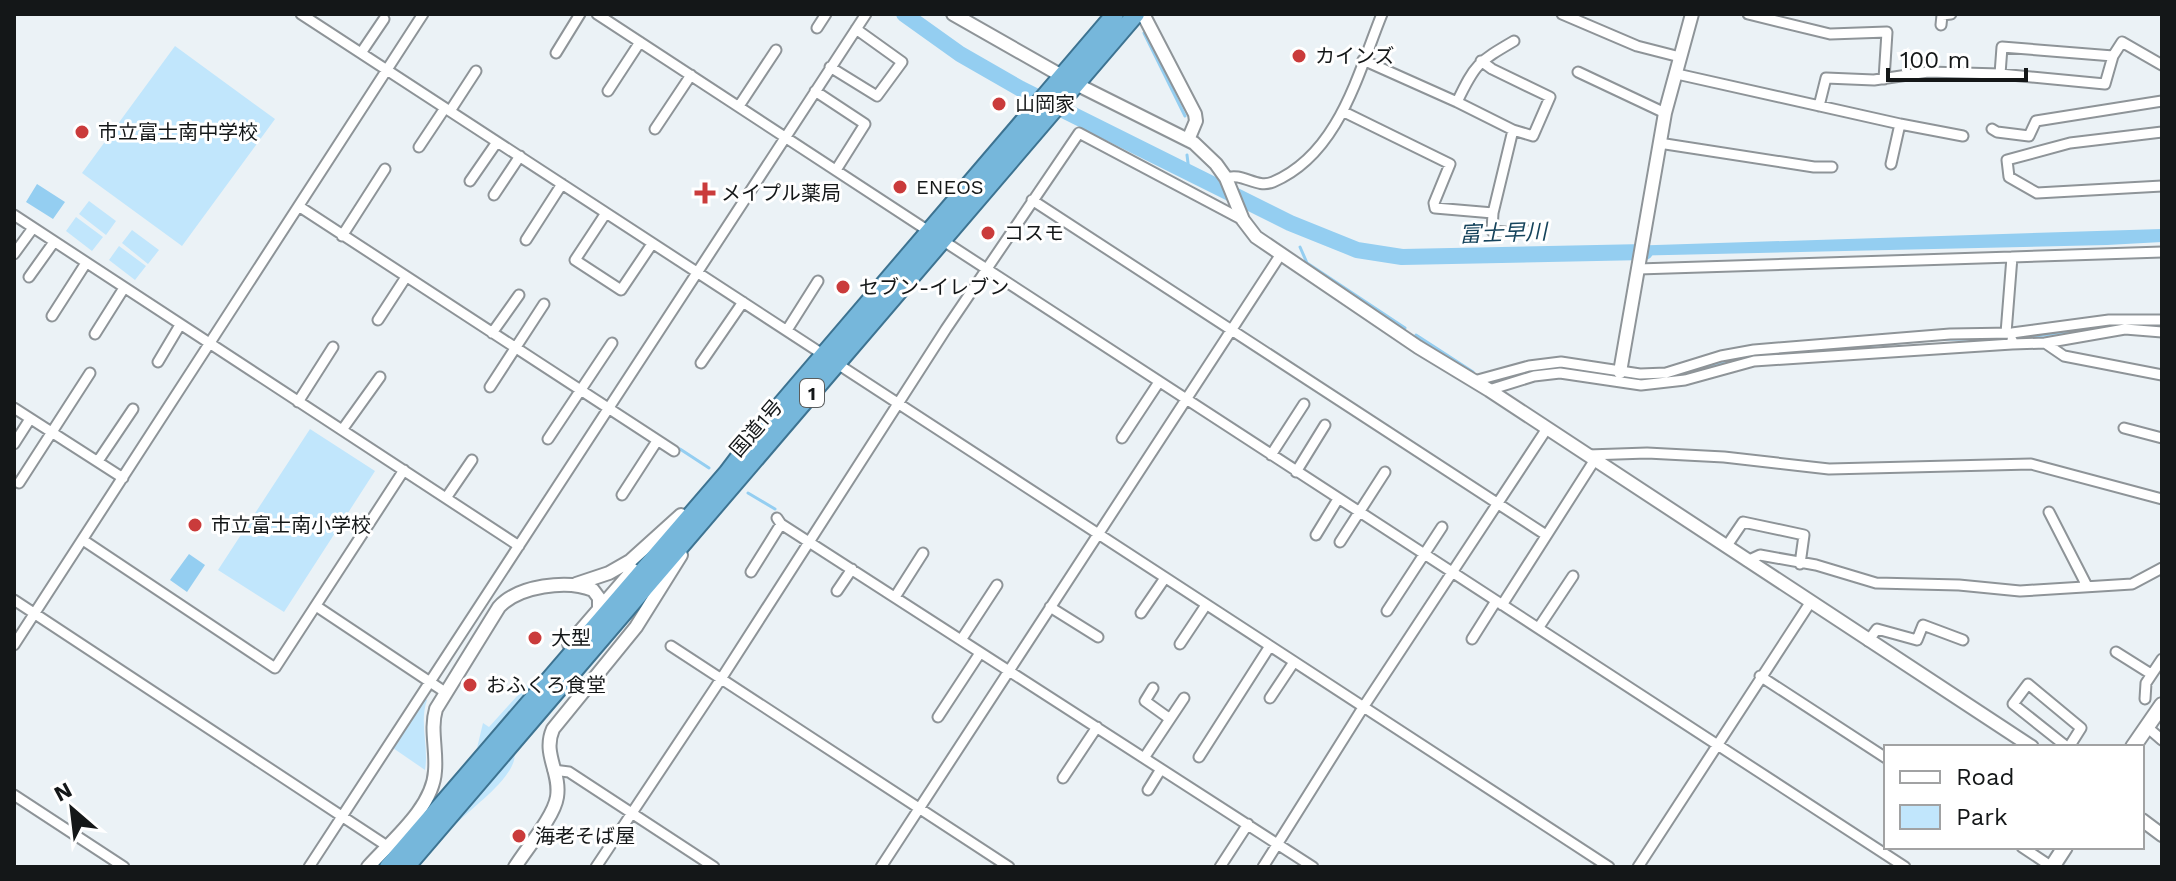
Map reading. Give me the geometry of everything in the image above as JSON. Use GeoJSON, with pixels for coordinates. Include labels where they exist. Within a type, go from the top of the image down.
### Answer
{"type":"FeatureCollection","features":[{"type":"Feature","properties":{"kind":"highway","name":"国道1号"},"geometry":{"type":"LineString","coordinates":[[1063,87],[1115,14]]}},
{"type":"Feature","properties":{"kind":"highway","name":"国道1号"},"geometry":{"type":"LineString","coordinates":[[406,867],[702,520],[831,358],[1043,110],[1136,14]]}},
{"type":"Feature","properties":{"kind":"highway","name":"国道1号"},"geometry":{"type":"LineString","coordinates":[[388,867],[719,483],[761,428],[831,358]]}},
{"type":"Feature","properties":{"kind":"main road"},"geometry":{"type":"LineString","coordinates":[[2134,745],[2162,705]]}},
{"type":"Feature","properties":{"kind":"main road"},"geometry":{"type":"LineString","coordinates":[[2052,867],[2064,849]]}},
{"type":"Feature","properties":{"kind":"street"},"geometry":{"type":"LineString","coordinates":[[301,14],[1609,867]]}},
{"type":"Feature","properties":{"kind":"street"},"geometry":{"type":"LineString","coordinates":[[14,645],[423,14]]}},
{"type":"Feature","properties":{"kind":"street"},"geometry":{"type":"LineString","coordinates":[[556,53],[580,14]]}},
{"type":"Feature","properties":{"kind":"street"},"geometry":{"type":"LineString","coordinates":[[597,14],[1905,867]]}},
{"type":"Feature","properties":{"kind":"street"},"geometry":{"type":"LineString","coordinates":[[817,28],[826,14]]}},
{"type":"Feature","properties":{"kind":"street"},"geometry":{"type":"LineString","coordinates":[[309,867],[866,14]]}},
{"type":"Feature","properties":{"kind":"street"},"geometry":{"type":"LineString","coordinates":[[953,14],[1063,87],[1188,140],[1207,153],[1226,175],[1241,215],[1256,237],[1418,347],[1489,390],[2029,745]]}},
{"type":"Feature","properties":{"kind":"street"},"geometry":{"type":"LineString","coordinates":[[1143,14],[1195,114],[1196,121],[1188,140]]}},
{"type":"Feature","properties":{"kind":"street"},"geometry":{"type":"LineString","coordinates":[[1226,175],[1259,184],[1272,183],[1307,158],[1344,112],[1382,14]]}},
{"type":"Feature","properties":{"kind":"street"},"geometry":{"type":"LineString","coordinates":[[1562,14],[1637,46],[1680,57]]}},
{"type":"Feature","properties":{"kind":"street"},"geometry":{"type":"LineString","coordinates":[[1619,377],[1665,113],[1692,14]]}},
{"type":"Feature","properties":{"kind":"street"},"geometry":{"type":"LineString","coordinates":[[1748,14],[1830,34],[1887,32],[1884,79]]}},
{"type":"Feature","properties":{"kind":"street"},"geometry":{"type":"LineString","coordinates":[[1941,25],[1942,15],[1951,14]]}},
{"type":"Feature","properties":{"kind":"street"},"geometry":{"type":"LineString","coordinates":[[361,53],[384,19]]}},
{"type":"Feature","properties":{"kind":"street"},"geometry":{"type":"LineString","coordinates":[[830,67],[877,96],[902,62],[856,29]]}},
{"type":"Feature","properties":{"kind":"street"},"geometry":{"type":"LineString","coordinates":[[1457,102],[1470,74],[1481,61],[1514,41]]}},
{"type":"Feature","properties":{"kind":"street"},"geometry":{"type":"LineString","coordinates":[[608,91],[640,42]]}},
{"type":"Feature","properties":{"kind":"street"},"geometry":{"type":"LineString","coordinates":[[1819,106],[1826,78],[1884,79],[1928,72],[2000,74],[2105,84],[2113,56],[2122,42],[2162,65]]}},
{"type":"Feature","properties":{"kind":"street"},"geometry":{"type":"LineString","coordinates":[[2000,74],[2002,47],[2113,56]]}},
{"type":"Feature","properties":{"kind":"street"},"geometry":{"type":"LineString","coordinates":[[739,106],[776,50]]}},
{"type":"Feature","properties":{"kind":"street"},"geometry":{"type":"LineString","coordinates":[[1363,60],[1513,130],[1533,136],[1550,97],[1481,61]]}},
{"type":"Feature","properties":{"kind":"street"},"geometry":{"type":"LineString","coordinates":[[419,147],[476,71]]}},
{"type":"Feature","properties":{"kind":"street"},"geometry":{"type":"LineString","coordinates":[[1578,72],[1665,113]]}},
{"type":"Feature","properties":{"kind":"street"},"geometry":{"type":"LineString","coordinates":[[1677,74],[1963,136]]}},
{"type":"Feature","properties":{"kind":"street"},"geometry":{"type":"LineString","coordinates":[[655,129],[691,75]]}},
{"type":"Feature","properties":{"kind":"street"},"geometry":{"type":"LineString","coordinates":[[815,91],[865,124],[836,170]]}},
{"type":"Feature","properties":{"kind":"street"},"geometry":{"type":"LineString","coordinates":[[1992,129],[2029,136],[2036,121],[2162,101]]}},
{"type":"Feature","properties":{"kind":"street"},"geometry":{"type":"LineString","coordinates":[[1344,112],[1450,164],[1434,203],[1435,208],[1493,213]]}},
{"type":"Feature","properties":{"kind":"street"},"geometry":{"type":"LineString","coordinates":[[1891,164],[1900,124]]}},
{"type":"Feature","properties":{"kind":"street"},"geometry":{"type":"LineString","coordinates":[[1513,130],[1493,213],[1492,231],[1541,229]]}},
{"type":"Feature","properties":{"kind":"street"},"geometry":{"type":"LineString","coordinates":[[2162,132],[2070,143],[2007,160],[2009,177],[2037,193],[2162,186]]}},
{"type":"Feature","properties":{"kind":"street"},"geometry":{"type":"LineString","coordinates":[[596,867],[897,404],[1079,133],[1241,215]]}},
{"type":"Feature","properties":{"kind":"street"},"geometry":{"type":"LineString","coordinates":[[470,181],[497,142]]}},
{"type":"Feature","properties":{"kind":"street"},"geometry":{"type":"LineString","coordinates":[[1659,143],[1814,167],[1832,167]]}},
{"type":"Feature","properties":{"kind":"street"},"geometry":{"type":"LineString","coordinates":[[494,195],[520,156]]}},
{"type":"Feature","properties":{"kind":"street"},"geometry":{"type":"LineString","coordinates":[[342,236],[385,169]]}},
{"type":"Feature","properties":{"kind":"street"},"geometry":{"type":"LineString","coordinates":[[526,240],[562,184]]}},
{"type":"Feature","properties":{"kind":"street"},"geometry":{"type":"LineString","coordinates":[[1032,200],[1546,535]]}},
{"type":"Feature","properties":{"kind":"street"},"geometry":{"type":"LineString","coordinates":[[300,207],[674,451]]}},
{"type":"Feature","properties":{"kind":"street"},"geometry":{"type":"LineString","coordinates":[[606,213],[575,260],[621,290],[652,244]]}},
{"type":"Feature","properties":{"kind":"street"},"geometry":{"type":"LineString","coordinates":[[14,215],[519,546]]}},
{"type":"Feature","properties":{"kind":"street"},"geometry":{"type":"LineString","coordinates":[[14,254],[33,228]]}},
{"type":"Feature","properties":{"kind":"street"},"geometry":{"type":"LineString","coordinates":[[29,277],[54,242]]}},
{"type":"Feature","properties":{"kind":"street"},"geometry":{"type":"LineString","coordinates":[[1638,267],[2162,252]]}},
{"type":"Feature","properties":{"kind":"street"},"geometry":{"type":"LineString","coordinates":[[881,867],[1281,254]]}},
{"type":"Feature","properties":{"kind":"street"},"geometry":{"type":"LineString","coordinates":[[2012,257],[2009,333],[2012,344]]}},
{"type":"Feature","properties":{"kind":"street"},"geometry":{"type":"LineString","coordinates":[[52,316],[86,263]]}},
{"type":"Feature","properties":{"kind":"street"},"geometry":{"type":"LineString","coordinates":[[378,320],[406,277]]}},
{"type":"Feature","properties":{"kind":"street"},"geometry":{"type":"LineString","coordinates":[[787,330],[818,281]]}},
{"type":"Feature","properties":{"kind":"street"},"geometry":{"type":"LineString","coordinates":[[95,334],[124,288]]}},
{"type":"Feature","properties":{"kind":"street"},"geometry":{"type":"LineString","coordinates":[[492,333],[519,295]]}},
{"type":"Feature","properties":{"kind":"street"},"geometry":{"type":"LineString","coordinates":[[701,363],[743,302]]}},
{"type":"Feature","properties":{"kind":"street"},"geometry":{"type":"LineString","coordinates":[[490,387],[544,304]]}},
{"type":"Feature","properties":{"kind":"street"},"geometry":{"type":"LineString","coordinates":[[1489,390],[1534,376],[1560,373],[1619,377],[1666,373],[1721,356],[1754,350],[1950,334],[2009,333],[2109,320],[2162,320]]}},
{"type":"Feature","properties":{"kind":"street"},"geometry":{"type":"LineString","coordinates":[[158,362],[180,325]]}},
{"type":"Feature","properties":{"kind":"street"},"geometry":{"type":"LineString","coordinates":[[1474,381],[1529,366],[1561,362],[1641,385],[1675,381],[1754,361],[2045,343],[2125,329],[2162,332]]}},
{"type":"Feature","properties":{"kind":"street"},"geometry":{"type":"LineString","coordinates":[[548,439],[612,343]]}},
{"type":"Feature","properties":{"kind":"street"},"geometry":{"type":"LineString","coordinates":[[2045,343],[2064,356],[2162,375]]}},
{"type":"Feature","properties":{"kind":"street"},"geometry":{"type":"LineString","coordinates":[[298,402],[333,347]]}},
{"type":"Feature","properties":{"kind":"street"},"geometry":{"type":"LineString","coordinates":[[19,483],[90,373]]}},
{"type":"Feature","properties":{"kind":"street"},"geometry":{"type":"LineString","coordinates":[[342,430],[380,377]]}},
{"type":"Feature","properties":{"kind":"street"},"geometry":{"type":"LineString","coordinates":[[1122,438],[1159,382]]}},
{"type":"Feature","properties":{"kind":"street"},"geometry":{"type":"LineString","coordinates":[[1271,455],[1304,404]]}},
{"type":"Feature","properties":{"kind":"street"},"geometry":{"type":"LineString","coordinates":[[14,408],[123,478]]}},
{"type":"Feature","properties":{"kind":"street"},"geometry":{"type":"LineString","coordinates":[[98,461],[133,409]]}},
{"type":"Feature","properties":{"kind":"street"},"geometry":{"type":"LineString","coordinates":[[14,444],[30,419]]}},
{"type":"Feature","properties":{"kind":"street"},"geometry":{"type":"LineString","coordinates":[[1296,472],[1325,425]]}},
{"type":"Feature","properties":{"kind":"street"},"geometry":{"type":"LineString","coordinates":[[526,705],[565,649],[761,428]]}},
{"type":"Feature","properties":{"kind":"street"},"geometry":{"type":"LineString","coordinates":[[2124,428],[2162,438]]}},
{"type":"Feature","properties":{"kind":"street"},"geometry":{"type":"LineString","coordinates":[[1263,867],[1496,502],[1546,430]]}},
{"type":"Feature","properties":{"kind":"street"},"geometry":{"type":"LineString","coordinates":[[622,495],[657,441]]}},
{"type":"Feature","properties":{"kind":"street"},"geometry":{"type":"LineString","coordinates":[[1589,458],[1647,453],[1724,457],[1829,469],[2031,464],[2162,499]]}},
{"type":"Feature","properties":{"kind":"street"},"geometry":{"type":"LineString","coordinates":[[1472,639],[1546,535],[1589,458]]}},
{"type":"Feature","properties":{"kind":"street"},"geometry":{"type":"LineString","coordinates":[[446,498],[472,460]]}},
{"type":"Feature","properties":{"kind":"street"},"geometry":{"type":"LineString","coordinates":[[83,540],[275,668],[404,470]]}},
{"type":"Feature","properties":{"kind":"street"},"geometry":{"type":"LineString","coordinates":[[1340,542],[1385,472]]}},
{"type":"Feature","properties":{"kind":"street"},"geometry":{"type":"LineString","coordinates":[[1316,535],[1338,499]]}},
{"type":"Feature","properties":{"kind":"street"},"geometry":{"type":"LineString","coordinates":[[2049,512],[2087,586]]}},
{"type":"Feature","properties":{"kind":"street"},"geometry":{"type":"LineString","coordinates":[[368,867],[419,809],[432,787],[435,775],[434,715],[445,692],[506,600],[522,591],[573,585],[609,573],[630,561],[681,515]]}},
{"type":"Feature","properties":{"kind":"street"},"geometry":{"type":"LineString","coordinates":[[515,867],[555,805],[558,791],[548,748],[553,729],[628,638],[702,520]]}},
{"type":"Feature","properties":{"kind":"street"},"geometry":{"type":"LineString","coordinates":[[751,572],[779,521],[1313,867]]}},
{"type":"Feature","properties":{"kind":"street"},"geometry":{"type":"LineString","coordinates":[[1726,547],[1743,522],[1787,531],[1804,535],[1800,564]]}},
{"type":"Feature","properties":{"kind":"street"},"geometry":{"type":"LineString","coordinates":[[1387,611],[1442,527]]}},
{"type":"Feature","properties":{"kind":"street"},"geometry":{"type":"LineString","coordinates":[[895,597],[923,553]]}},
{"type":"Feature","properties":{"kind":"street"},"geometry":{"type":"LineString","coordinates":[[1747,561],[1760,555],[1816,565],[1876,583],[1959,585],[2020,591],[2132,584],[2162,568]]}},
{"type":"Feature","properties":{"kind":"street"},"geometry":{"type":"LineString","coordinates":[[837,591],[852,569]]}},
{"type":"Feature","properties":{"kind":"street"},"geometry":{"type":"LineString","coordinates":[[1539,627],[1573,576]]}},
{"type":"Feature","properties":{"kind":"street"},"geometry":{"type":"LineString","coordinates":[[1141,613],[1165,578]]}},
{"type":"Feature","properties":{"kind":"street"},"geometry":{"type":"LineString","coordinates":[[573,585],[593,590],[599,598],[599,609]]}},
{"type":"Feature","properties":{"kind":"street"},"geometry":{"type":"LineString","coordinates":[[961,640],[997,585]]}},
{"type":"Feature","properties":{"kind":"street"},"geometry":{"type":"LineString","coordinates":[[14,600],[387,846]]}},
{"type":"Feature","properties":{"kind":"street"},"geometry":{"type":"LineString","coordinates":[[1638,867],[1810,603]]}},
{"type":"Feature","properties":{"kind":"street"},"geometry":{"type":"LineString","coordinates":[[1180,644],[1206,605]]}},
{"type":"Feature","properties":{"kind":"street"},"geometry":{"type":"LineString","coordinates":[[316,606],[445,692]]}},
{"type":"Feature","properties":{"kind":"street"},"geometry":{"type":"LineString","coordinates":[[1050,607],[1098,637]]}},
{"type":"Feature","properties":{"kind":"street"},"geometry":{"type":"LineString","coordinates":[[626,610],[633,613],[635,619],[628,638]]}},
{"type":"Feature","properties":{"kind":"street"},"geometry":{"type":"LineString","coordinates":[[1868,641],[1877,629],[1917,640],[1923,625],[1963,640]]}},
{"type":"Feature","properties":{"kind":"street"},"geometry":{"type":"LineString","coordinates":[[671,646],[1009,867]]}},
{"type":"Feature","properties":{"kind":"street"},"geometry":{"type":"LineString","coordinates":[[1199,757],[1270,646]]}},
{"type":"Feature","properties":{"kind":"street"},"geometry":{"type":"LineString","coordinates":[[2116,652],[2151,674]]}},
{"type":"Feature","properties":{"kind":"street"},"geometry":{"type":"LineString","coordinates":[[938,717],[980,653]]}},
{"type":"Feature","properties":{"kind":"street"},"geometry":{"type":"LineString","coordinates":[[2145,699],[2146,683],[2162,659]]}},
{"type":"Feature","properties":{"kind":"street"},"geometry":{"type":"LineString","coordinates":[[1270,698],[1294,662]]}},
{"type":"Feature","properties":{"kind":"street"},"geometry":{"type":"LineString","coordinates":[[1760,676],[1884,757]]}},
{"type":"Feature","properties":{"kind":"street"},"geometry":{"type":"LineString","coordinates":[[2065,745],[2013,704],[2028,684],[2081,728],[2069,745]]}},
{"type":"Feature","properties":{"kind":"street"},"geometry":{"type":"LineString","coordinates":[[1153,688],[1145,701],[1170,719]]}},
{"type":"Feature","properties":{"kind":"street"},"geometry":{"type":"LineString","coordinates":[[1144,758],[1184,698]]}},
{"type":"Feature","properties":{"kind":"street"},"geometry":{"type":"LineString","coordinates":[[1063,778],[1097,727]]}},
{"type":"Feature","properties":{"kind":"street"},"geometry":{"type":"LineString","coordinates":[[2147,727],[2162,740]]}},
{"type":"Feature","properties":{"kind":"street"},"geometry":{"type":"LineString","coordinates":[[1148,790],[1161,769]]}},
{"type":"Feature","properties":{"kind":"street"},"geometry":{"type":"LineString","coordinates":[[553,770],[569,772],[714,867]]}},
{"type":"Feature","properties":{"kind":"street"},"geometry":{"type":"LineString","coordinates":[[14,795],[124,867]]}},
{"type":"Feature","properties":{"kind":"street"},"geometry":{"type":"LineString","coordinates":[[2144,822],[2162,835]]}},
{"type":"Feature","properties":{"kind":"street"},"geometry":{"type":"LineString","coordinates":[[1220,867],[1248,824]]}},
{"type":"Feature","properties":{"kind":"street"},"geometry":{"type":"LineString","coordinates":[[2025,849],[2052,867]]}},
{"type":"Feature","properties":{"kind":"green space"},"geometry":{"type":"Polygon","coordinates":[[[175,46],[275,119],[182,246],[82,173],[175,46]]]}},
{"type":"Feature","properties":{"kind":"green space"},"geometry":{"type":"Polygon","coordinates":[[[89,201],[116,221],[106,235],[79,214],[89,201]]]}},
{"type":"Feature","properties":{"kind":"green space"},"geometry":{"type":"Polygon","coordinates":[[[76,217],[103,237],[92,251],[66,231],[76,217]]]}},
{"type":"Feature","properties":{"kind":"green space"},"geometry":{"type":"Polygon","coordinates":[[[132,230],[159,250],[148,264],[122,243],[132,230]]]}},
{"type":"Feature","properties":{"kind":"green space"},"geometry":{"type":"Polygon","coordinates":[[[119,246],[146,266],[135,280],[109,260],[119,246]]]}},
{"type":"Feature","properties":{"kind":"green space"},"geometry":{"type":"Polygon","coordinates":[[[310,429],[375,471],[284,612],[218,570],[310,429]]]}},
{"type":"Feature","properties":{"kind":"green space"},"geometry":{"type":"Polygon","coordinates":[[[528,684],[531,686],[477,748],[483,723],[489,727],[528,684]]]}},
{"type":"Feature","properties":{"kind":"green space"},"geometry":{"type":"Polygon","coordinates":[[[425,698],[427,700],[424,717],[425,770],[393,748],[425,698]]]}},
{"type":"Feature","properties":{"kind":"green space"},"geometry":{"type":"Polygon","coordinates":[[[514,752],[510,770],[503,779],[437,846],[434,843],[514,752]]]}},
{"type":"Feature","properties":{"kind":"shaded area"},"geometry":{"type":"Polygon","coordinates":[[[37,184],[65,202],[53,219],[26,202],[37,184]]]}},
{"type":"Feature","properties":{"kind":"shaded area"},"geometry":{"type":"Polygon","coordinates":[[[2162,229],[2162,242],[2107,245],[1624,256],[1625,246],[2162,229]]]}},
{"type":"Feature","properties":{"kind":"shaded area"},"geometry":{"type":"Polygon","coordinates":[[[189,554],[205,565],[187,592],[170,580],[189,554]]]}},
{"type":"Feature","properties":{"kind":"waterway","name":"富士早川"},"geometry":{"type":"LineString","coordinates":[[904,14],[960,54],[1021,89],[1290,223],[1357,250],[1402,257],[1645,252]]}},
{"type":"Feature","properties":{"kind":"waterway"},"geometry":{"type":"LineString","coordinates":[[1144,33],[1185,116]]}},
{"type":"Feature","properties":{"kind":"waterway"},"geometry":{"type":"LineString","coordinates":[[1187,155],[1189,171]]}},
{"type":"Feature","properties":{"kind":"waterway"},"geometry":{"type":"LineString","coordinates":[[1300,247],[1307,263],[1405,328]]}},
{"type":"Feature","properties":{"kind":"waterway"},"geometry":{"type":"LineString","coordinates":[[2016,339],[2123,324]]}},
{"type":"Feature","properties":{"kind":"waterway"},"geometry":{"type":"LineString","coordinates":[[2131,324],[2162,327]]}},
{"type":"Feature","properties":{"kind":"waterway"},"geometry":{"type":"LineString","coordinates":[[1416,335],[1473,372]]}},
{"type":"Feature","properties":{"kind":"waterway"},"geometry":{"type":"LineString","coordinates":[[1670,377],[1747,357],[1940,339],[2006,339]]}},
{"type":"Feature","properties":{"kind":"waterway"},"geometry":{"type":"LineString","coordinates":[[1548,368],[1574,368],[1613,376]]}},
{"type":"Feature","properties":{"kind":"waterway"},"geometry":{"type":"LineString","coordinates":[[1524,372],[1540,369]]}},
{"type":"Feature","properties":{"kind":"waterway"},"geometry":{"type":"LineString","coordinates":[[1626,378],[1662,378]]}},
{"type":"Feature","properties":{"kind":"waterway"},"geometry":{"type":"LineString","coordinates":[[680,449],[709,468]]}},
{"type":"Feature","properties":{"kind":"waterway"},"geometry":{"type":"LineString","coordinates":[[748,493],[775,509]]}},
{"type":"Feature","properties":{"kind":"place","name":"カインズ"},"geometry":{"type":"Point","coordinates":[1299,56]}},
{"type":"Feature","properties":{"kind":"place","name":"山岡家"},"geometry":{"type":"Point","coordinates":[999,104]}},
{"type":"Feature","properties":{"kind":"place","name":"市立富士南中学校"},"geometry":{"type":"Point","coordinates":[82,132]}},
{"type":"Feature","properties":{"kind":"place","name":"ENEOS"},"geometry":{"type":"Point","coordinates":[900,187]}},
{"type":"Feature","properties":{"kind":"place","name":"メイプル薬局"},"geometry":{"type":"Point","coordinates":[705,193]}},
{"type":"Feature","properties":{"kind":"place","name":"コスモ"},"geometry":{"type":"Point","coordinates":[988,233]}},
{"type":"Feature","properties":{"kind":"place","name":"セブン-イレブン"},"geometry":{"type":"Point","coordinates":[843,287]}},
{"type":"Feature","properties":{"kind":"place","name":"市立富士南小学校"},"geometry":{"type":"Point","coordinates":[195,525]}},
{"type":"Feature","properties":{"kind":"place","name":"大型"},"geometry":{"type":"Point","coordinates":[535,638]}},
{"type":"Feature","properties":{"kind":"place","name":"おふくろ食堂"},"geometry":{"type":"Point","coordinates":[470,685]}},
{"type":"Feature","properties":{"kind":"place","name":"海老そば屋"},"geometry":{"type":"Point","coordinates":[519,836]}}]}
